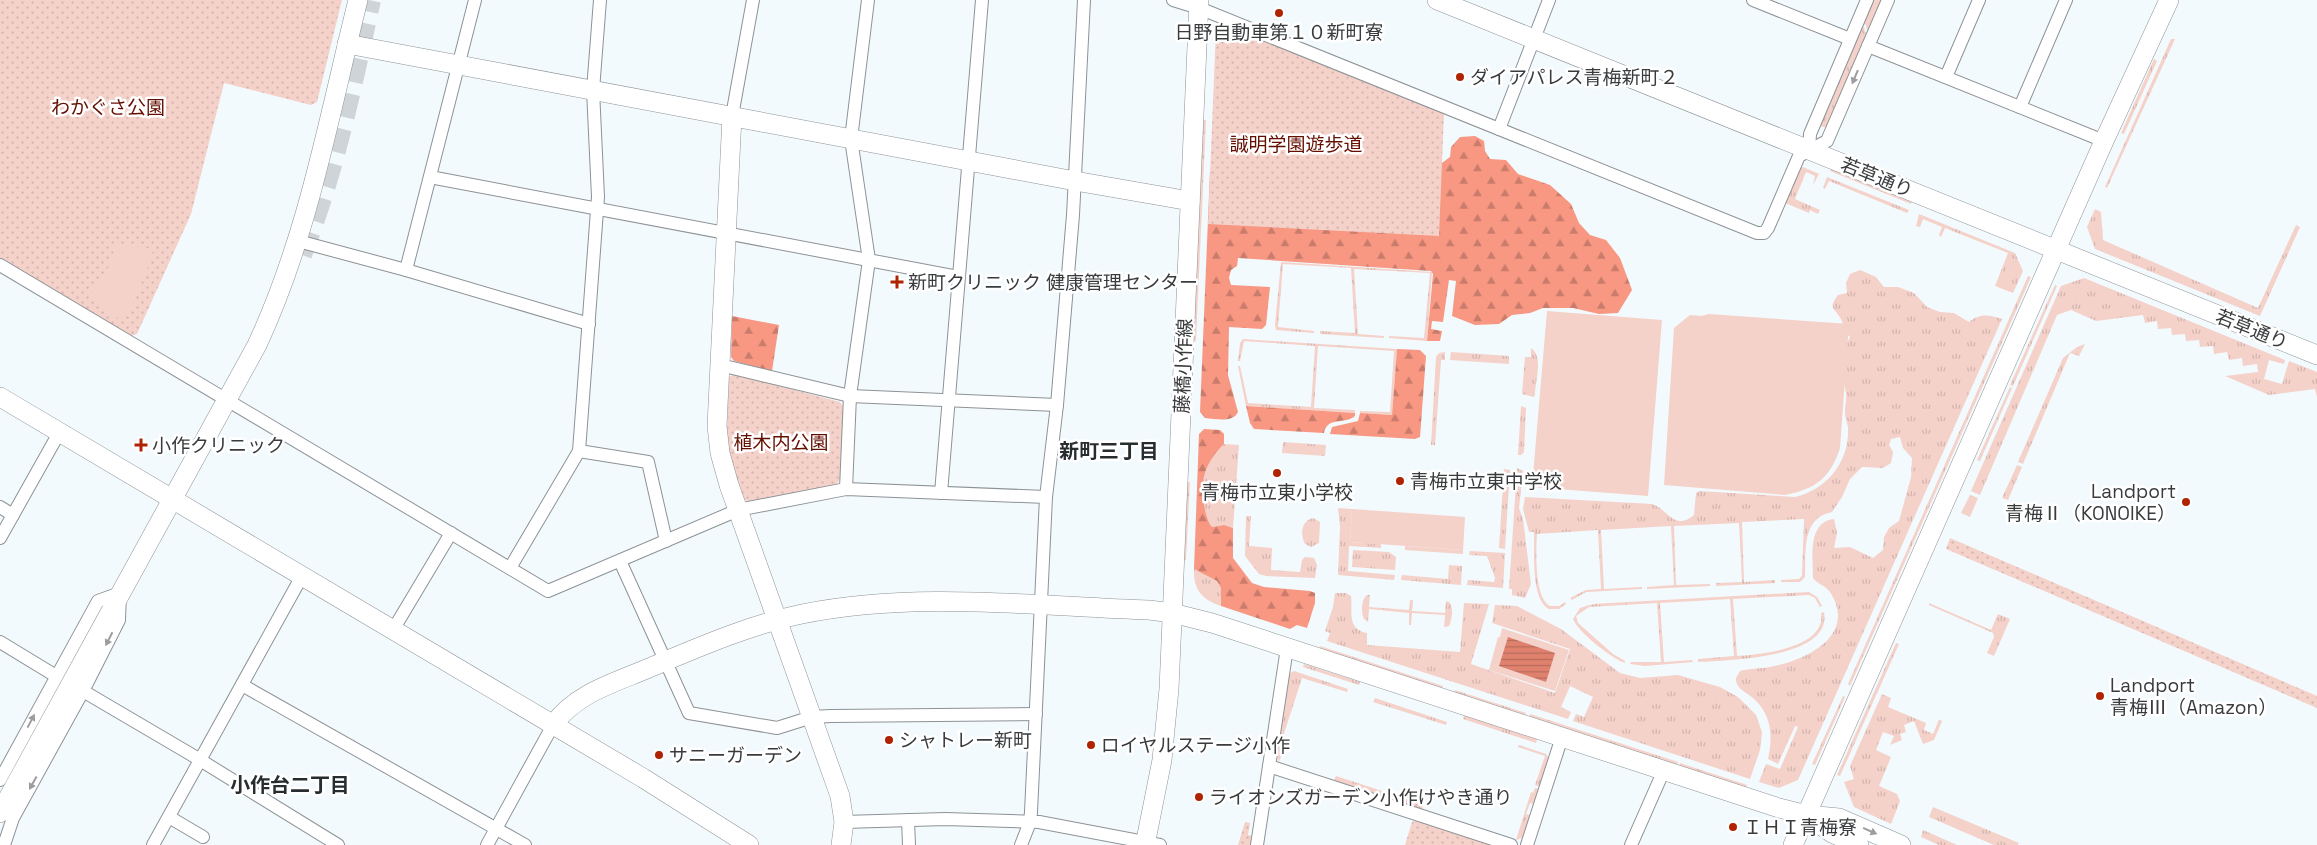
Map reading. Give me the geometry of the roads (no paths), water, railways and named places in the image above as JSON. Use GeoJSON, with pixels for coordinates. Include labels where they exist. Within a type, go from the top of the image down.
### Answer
{"type":"FeatureCollection","features":[{"type":"Feature","properties":{"kind":"street"},"geometry":{"type":"LineString","coordinates":[[0,813],[227,398],[258,345],[298,241],[358,0]]}},
{"type":"Feature","properties":{"kind":"street"},"geometry":{"type":"LineString","coordinates":[[406,270],[475,0]]}},
{"type":"Feature","properties":{"kind":"street"},"geometry":{"type":"LineString","coordinates":[[510,568],[579,451],[597,208],[593,90],[600,0]]}},
{"type":"Feature","properties":{"kind":"street"},"geometry":{"type":"LineString","coordinates":[[753,0],[732,116],[718,442],[723,468],[840,796],[844,822],[841,845]]}},
{"type":"Feature","properties":{"kind":"street"},"geometry":{"type":"LineString","coordinates":[[846,489],[850,396],[869,260],[851,139],[868,0]]}},
{"type":"Feature","properties":{"kind":"street"},"geometry":{"type":"LineString","coordinates":[[941,493],[982,0]]}},
{"type":"Feature","properties":{"kind":"street"},"geometry":{"type":"LineString","coordinates":[[1021,845],[1030,822],[1046,497],[1057,405],[1075,181],[1084,0]]}},
{"type":"Feature","properties":{"kind":"street"},"geometry":{"type":"LineString","coordinates":[[1173,0],[1199,4],[1499,129],[1764,233],[1768,228],[1799,156],[1827,141],[1888,0]]}},
{"type":"Feature","properties":{"kind":"street","name":"若草通り"},"geometry":{"type":"LineString","coordinates":[[1436,0],[2317,355]]}},
{"type":"Feature","properties":{"kind":"street"},"geometry":{"type":"LineString","coordinates":[[1499,129],[1549,0]]}},
{"type":"Feature","properties":{"kind":"street"},"geometry":{"type":"LineString","coordinates":[[1755,0],[1850,39]]}},
{"type":"Feature","properties":{"kind":"street"},"geometry":{"type":"LineString","coordinates":[[1809,150],[1810,134],[1867,0]]}},
{"type":"Feature","properties":{"kind":"street"},"geometry":{"type":"LineString","coordinates":[[1946,77],[1979,0]]}},
{"type":"Feature","properties":{"kind":"street"},"geometry":{"type":"LineString","coordinates":[[2020,107],[2066,0]]}},
{"type":"Feature","properties":{"kind":"street"},"geometry":{"type":"LineString","coordinates":[[1793,845],[2104,141],[2169,0]]}},
{"type":"Feature","properties":{"kind":"street","name":"藤橋小作線"},"geometry":{"type":"LineString","coordinates":[[1150,844],[1164,743],[1172,613],[1199,4]]}},
{"type":"Feature","properties":{"kind":"street"},"geometry":{"type":"LineString","coordinates":[[347,44],[1190,201]]}},
{"type":"Feature","properties":{"kind":"street"},"geometry":{"type":"LineString","coordinates":[[1868,46],[2104,141]]}},
{"type":"Feature","properties":{"kind":"street"},"geometry":{"type":"LineString","coordinates":[[430,177],[958,277]]}},
{"type":"Feature","properties":{"kind":"street"},"geometry":{"type":"LineString","coordinates":[[298,241],[406,270],[589,324]]}},
{"type":"Feature","properties":{"kind":"street"},"geometry":{"type":"LineString","coordinates":[[0,265],[227,398],[548,591],[738,510],[846,489],[1046,497]]}},
{"type":"Feature","properties":{"kind":"street"},"geometry":{"type":"LineString","coordinates":[[720,365],[850,396],[1057,405]]}},
{"type":"Feature","properties":{"kind":"street"},"geometry":{"type":"LineString","coordinates":[[0,397],[554,725],[694,809],[749,845]]}},
{"type":"Feature","properties":{"kind":"street"},"geometry":{"type":"LineString","coordinates":[[0,538],[60,433]]}},
{"type":"Feature","properties":{"kind":"street"},"geometry":{"type":"LineString","coordinates":[[579,451],[648,462],[666,541]]}},
{"type":"Feature","properties":{"kind":"street"},"geometry":{"type":"LineString","coordinates":[[0,507],[13,515]]}},
{"type":"Feature","properties":{"kind":"street"},"geometry":{"type":"LineString","coordinates":[[394,630],[451,533]]}},
{"type":"Feature","properties":{"kind":"street"},"geometry":{"type":"LineString","coordinates":[[620,561],[689,713],[777,728],[812,717],[1036,714]]}},
{"type":"Feature","properties":{"kind":"street"},"geometry":{"type":"LineString","coordinates":[[153,845],[302,576]]}},
{"type":"Feature","properties":{"kind":"street"},"geometry":{"type":"LineString","coordinates":[[0,780],[98,601],[120,593]]}},
{"type":"Feature","properties":{"kind":"street"},"geometry":{"type":"LineString","coordinates":[[4,845],[13,818],[83,691],[119,620],[120,593]]}},
{"type":"Feature","properties":{"kind":"street"},"geometry":{"type":"LineString","coordinates":[[487,845],[554,725],[563,711],[579,698],[719,639],[777,621],[837,608],[898,602],[1040,606],[1172,613],[1212,623],[1806,816],[1839,818],[1901,845]]}},
{"type":"Feature","properties":{"kind":"street"},"geometry":{"type":"LineString","coordinates":[[0,642],[56,676]]}},
{"type":"Feature","properties":{"kind":"street"},"geometry":{"type":"LineString","coordinates":[[1257,845],[1287,648]]}},
{"type":"Feature","properties":{"kind":"street"},"geometry":{"type":"LineString","coordinates":[[242,685],[525,845]]}},
{"type":"Feature","properties":{"kind":"street"},"geometry":{"type":"LineString","coordinates":[[83,691],[192,755],[338,845]]}},
{"type":"Feature","properties":{"kind":"street"},"geometry":{"type":"LineString","coordinates":[[1527,845],[1562,738]]}},
{"type":"Feature","properties":{"kind":"street"},"geometry":{"type":"LineString","coordinates":[[1270,766],[1511,845]]}},
{"type":"Feature","properties":{"kind":"street"},"geometry":{"type":"LineString","coordinates":[[1631,845],[1664,770]]}},
{"type":"Feature","properties":{"kind":"street"},"geometry":{"type":"LineString","coordinates":[[1806,816],[1832,833],[1859,845]]}},
{"type":"Feature","properties":{"kind":"street"},"geometry":{"type":"LineString","coordinates":[[169,817],[203,837]]}},
{"type":"Feature","properties":{"kind":"street"},"geometry":{"type":"LineString","coordinates":[[844,822],[908,820],[1030,822],[1150,844]]}},
{"type":"Feature","properties":{"kind":"street"},"geometry":{"type":"LineString","coordinates":[[908,820],[909,845]]}},
{"type":"Feature","properties":{"kind":"tunnel"},"geometry":{"type":"LineString","coordinates":[[300,254],[312,223],[331,160],[348,96],[369,0]]}},
{"type":"Feature","properties":{"kind":"place","name":"日野自動車第１０新町寮"},"geometry":{"type":"Point","coordinates":[1279,13]}},
{"type":"Feature","properties":{"kind":"place","name":"ダイアパレス青梅新町２"},"geometry":{"type":"Point","coordinates":[1460,77]}},
{"type":"Feature","properties":{"kind":"place","name":"新町クリニック 健康管理センター"},"geometry":{"type":"Point","coordinates":[897,282]}},
{"type":"Feature","properties":{"kind":"place","name":"小作クリニック"},"geometry":{"type":"Point","coordinates":[141,445]}},
{"type":"Feature","properties":{"kind":"place","name":"青梅市立東小学校"},"geometry":{"type":"Point","coordinates":[1277,473]}},
{"type":"Feature","properties":{"kind":"place","name":"青梅市立東中学校"},"geometry":{"type":"Point","coordinates":[1400,481]}},
{"type":"Feature","properties":{"kind":"place","name":"Landport 青梅Ⅱ（KONOIKE）"},"geometry":{"type":"Point","coordinates":[2186,502]}},
{"type":"Feature","properties":{"kind":"place","name":"Landport 青梅Ⅲ（Amazon）"},"geometry":{"type":"Point","coordinates":[2100,696]}},
{"type":"Feature","properties":{"kind":"place","name":"シャトレー新町"},"geometry":{"type":"Point","coordinates":[889,740]}},
{"type":"Feature","properties":{"kind":"place","name":"ロイヤルステージ小作"},"geometry":{"type":"Point","coordinates":[1091,745]}},
{"type":"Feature","properties":{"kind":"place","name":"サニーガーデン"},"geometry":{"type":"Point","coordinates":[659,755]}},
{"type":"Feature","properties":{"kind":"place","name":"ライオンズガーデン小作けやき通り"},"geometry":{"type":"Point","coordinates":[1199,797]}},
{"type":"Feature","properties":{"kind":"place","name":"ＩＨＩ青梅寮"},"geometry":{"type":"Point","coordinates":[1733,827]}},
{"type":"Feature","properties":{"kind":"district","name":"新町三丁目"},"geometry":{"type":"Point","coordinates":[1109,451]}},
{"type":"Feature","properties":{"kind":"district","name":"小作台二丁目"},"geometry":{"type":"Point","coordinates":[290,785]}},
{"type":"Feature","properties":{"kind":"park label","name":"わかぐさ公園"},"geometry":{"type":"Point","coordinates":[108,107]}},
{"type":"Feature","properties":{"kind":"park label","name":"誠明学園遊歩道"},"geometry":{"type":"Point","coordinates":[1296,144]}},
{"type":"Feature","properties":{"kind":"park label","name":"植木内公園"},"geometry":{"type":"Point","coordinates":[781,442]}}]}
